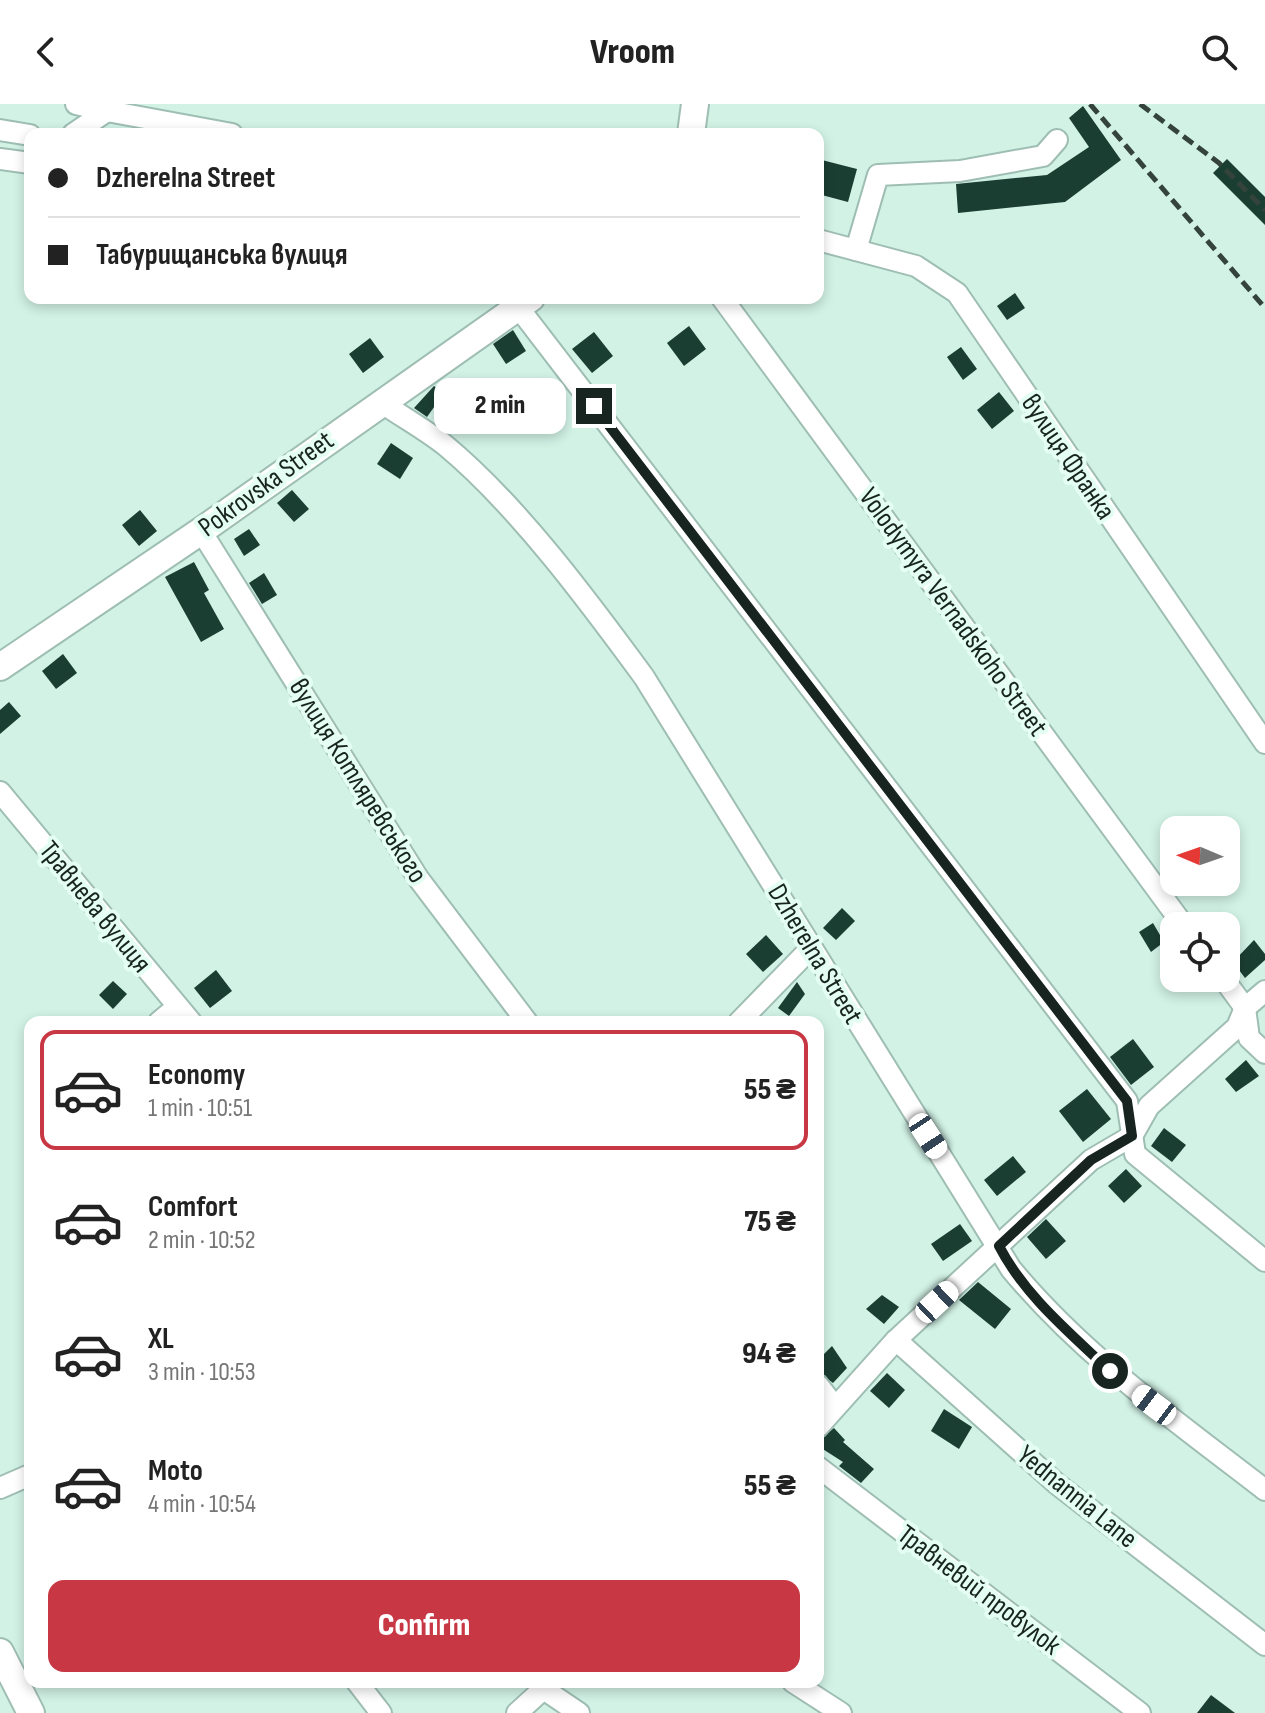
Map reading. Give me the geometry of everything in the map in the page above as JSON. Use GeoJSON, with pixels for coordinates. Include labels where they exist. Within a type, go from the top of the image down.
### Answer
{"type":"FeatureCollection","features":[{"type":"Feature","properties":{"kind":"main road"},"geometry":{"type":"LineString","coordinates":[[692,128],[695,104]]}},
{"type":"Feature","properties":{"kind":"main road","name":"Pokrovska Street"},"geometry":{"type":"LineString","coordinates":[[0,667],[201,531],[521,304]]}},
{"type":"Feature","properties":{"kind":"main road"},"geometry":{"type":"LineString","coordinates":[[0,1652],[31,1713]]}},
{"type":"Feature","properties":{"kind":"street"},"geometry":{"type":"LineString","coordinates":[[76,104],[199,128]]}},
{"type":"Feature","properties":{"kind":"street"},"geometry":{"type":"LineString","coordinates":[[82,128],[107,111]]}},
{"type":"Feature","properties":{"kind":"street"},"geometry":{"type":"LineString","coordinates":[[0,130],[24,134]]}},
{"type":"Feature","properties":{"kind":"street"},"geometry":{"type":"LineString","coordinates":[[856,250],[878,175],[960,171],[1043,156],[1057,140]]}},
{"type":"Feature","properties":{"kind":"street"},"geometry":{"type":"LineString","coordinates":[[0,159],[24,162]]}},
{"type":"Feature","properties":{"kind":"street","name":"вулиця Франка"},"geometry":{"type":"LineString","coordinates":[[824,242],[916,266],[957,293],[1265,743]]}},
{"type":"Feature","properties":{"kind":"street"},"geometry":{"type":"LineString","coordinates":[[526,304],[1127,1101],[1135,1154],[1265,1261]]}},
{"type":"Feature","properties":{"kind":"street","name":"Volodymyra Vernadskoho Street"},"geometry":{"type":"LineString","coordinates":[[726,304],[1174,912]]}},
{"type":"Feature","properties":{"kind":"street","name":"Dzherelna Street"},"geometry":{"type":"LineString","coordinates":[[381,402],[444,445],[470,468],[593,607],[644,677],[1011,1269],[1045,1310],[1110,1371],[1265,1490]]}},
{"type":"Feature","properties":{"kind":"street","name":"вулиця Котляревського"},"geometry":{"type":"LineString","coordinates":[[201,531],[418,878],[522,1016]]}},
{"type":"Feature","properties":{"kind":"street","name":"Травнева вулиця"},"geometry":{"type":"LineString","coordinates":[[0,792],[184,1014]]}},
{"type":"Feature","properties":{"kind":"street"},"geometry":{"type":"LineString","coordinates":[[745,1016],[811,948]]}},
{"type":"Feature","properties":{"kind":"street"},"geometry":{"type":"LineString","coordinates":[[824,1420],[896,1340],[1091,1160],[1132,1136],[1149,1106],[1237,1027],[1245,1008],[1265,991]]}},
{"type":"Feature","properties":{"kind":"street"},"geometry":{"type":"LineString","coordinates":[[1233,992],[1245,1008],[1249,1038],[1265,1053]]}},
{"type":"Feature","properties":{"kind":"street","name":"Yednannia Lane"},"geometry":{"type":"LineString","coordinates":[[896,1340],[1057,1484],[1265,1645]]}},
{"type":"Feature","properties":{"kind":"street"},"geometry":{"type":"LineString","coordinates":[[824,1393],[835,1407]]}},
{"type":"Feature","properties":{"kind":"street","name":"Травневий провулок"},"geometry":{"type":"LineString","coordinates":[[824,1472],[1140,1713]]}},
{"type":"Feature","properties":{"kind":"street"},"geometry":{"type":"LineString","coordinates":[[0,1488],[24,1478]]}},
{"type":"Feature","properties":{"kind":"street"},"geometry":{"type":"LineString","coordinates":[[362,1688],[381,1713]]}},
{"type":"Feature","properties":{"kind":"street"},"geometry":{"type":"LineString","coordinates":[[517,1713],[546,1688]]}},
{"type":"Feature","properties":{"kind":"street"},"geometry":{"type":"LineString","coordinates":[[550,1688],[579,1713]]}},
{"type":"Feature","properties":{"kind":"street"},"geometry":{"type":"LineString","coordinates":[[802,1688],[841,1713]]}},
{"type":"Feature","properties":{"kind":"building"},"geometry":{"type":"Polygon","coordinates":[[[1083,106],[1121,160],[1065,202],[958,213],[956,184],[1047,175],[1089,147],[1069,118],[1083,106]]]}},
{"type":"Feature","properties":{"kind":"building"},"geometry":{"type":"Polygon","coordinates":[[[1227,159],[1265,197],[1265,225],[1213,173],[1227,159]]]}},
{"type":"Feature","properties":{"kind":"building"},"geometry":{"type":"Polygon","coordinates":[[[824,161],[857,169],[848,202],[824,196],[824,161]]]}},
{"type":"Feature","properties":{"kind":"building"},"geometry":{"type":"Polygon","coordinates":[[[1015,293],[1025,308],[1007,320],[997,306],[1015,293]]]}},
{"type":"Feature","properties":{"kind":"building"},"geometry":{"type":"Polygon","coordinates":[[[689,326],[706,349],[684,366],[667,343],[689,326]]]}},
{"type":"Feature","properties":{"kind":"building"},"geometry":{"type":"Polygon","coordinates":[[[513,330],[526,351],[506,364],[493,344],[513,330]]]}},
{"type":"Feature","properties":{"kind":"building"},"geometry":{"type":"Polygon","coordinates":[[[594,332],[613,356],[592,373],[572,349],[594,332]]]}},
{"type":"Feature","properties":{"kind":"building"},"geometry":{"type":"Polygon","coordinates":[[[370,338],[384,357],[363,373],[349,354],[370,338]]]}},
{"type":"Feature","properties":{"kind":"building"},"geometry":{"type":"Polygon","coordinates":[[[961,347],[977,369],[963,380],[947,357],[961,347]]]}},
{"type":"Feature","properties":{"kind":"building"},"geometry":{"type":"Polygon","coordinates":[[[434,386],[444,393],[427,417],[414,408],[434,386]]]}},
{"type":"Feature","properties":{"kind":"building"},"geometry":{"type":"Polygon","coordinates":[[[999,392],[1014,411],[992,429],[977,410],[999,392]]]}},
{"type":"Feature","properties":{"kind":"building"},"geometry":{"type":"Polygon","coordinates":[[[391,443],[413,458],[400,479],[377,464],[391,443]]]}},
{"type":"Feature","properties":{"kind":"building"},"geometry":{"type":"Polygon","coordinates":[[[292,490],[309,509],[294,522],[277,503],[292,490]]]}},
{"type":"Feature","properties":{"kind":"building"},"geometry":{"type":"Polygon","coordinates":[[[140,510],[157,531],[139,546],[122,525],[140,510]]]}},
{"type":"Feature","properties":{"kind":"building"},"geometry":{"type":"Polygon","coordinates":[[[249,529],[260,545],[244,556],[234,539],[249,529]]]}},
{"type":"Feature","properties":{"kind":"building"},"geometry":{"type":"Polygon","coordinates":[[[194,562],[209,590],[204,593],[224,629],[201,642],[165,577],[194,562]]]}},
{"type":"Feature","properties":{"kind":"building"},"geometry":{"type":"Polygon","coordinates":[[[264,573],[277,595],[262,604],[249,583],[264,573]]]}},
{"type":"Feature","properties":{"kind":"building"},"geometry":{"type":"Polygon","coordinates":[[[63,654],[77,673],[56,689],[42,671],[63,654]]]}},
{"type":"Feature","properties":{"kind":"building"},"geometry":{"type":"Polygon","coordinates":[[[9,702],[21,716],[0,734],[0,710],[9,702]]]}},
{"type":"Feature","properties":{"kind":"building"},"geometry":{"type":"Polygon","coordinates":[[[842,908],[855,921],[836,940],[823,928],[842,908]]]}},
{"type":"Feature","properties":{"kind":"building"},"geometry":{"type":"Polygon","coordinates":[[[1153,923],[1160,935],[1160,945],[1151,952],[1139,932],[1153,923]]]}},
{"type":"Feature","properties":{"kind":"building"},"geometry":{"type":"Polygon","coordinates":[[[766,935],[783,954],[763,972],[746,954],[766,935]]]}},
{"type":"Feature","properties":{"kind":"building"},"geometry":{"type":"Polygon","coordinates":[[[1254,940],[1265,954],[1265,960],[1245,978],[1240,971],[1240,955],[1254,940]]]}},
{"type":"Feature","properties":{"kind":"building"},"geometry":{"type":"Polygon","coordinates":[[[216,970],[232,991],[210,1008],[194,988],[216,970]]]}},
{"type":"Feature","properties":{"kind":"building"},"geometry":{"type":"Polygon","coordinates":[[[113,981],[127,994],[113,1009],[99,995],[113,981]]]}},
{"type":"Feature","properties":{"kind":"building"},"geometry":{"type":"Polygon","coordinates":[[[797,982],[805,994],[789,1016],[778,1008],[797,982]]]}},
{"type":"Feature","properties":{"kind":"building"},"geometry":{"type":"Polygon","coordinates":[[[1133,1039],[1154,1067],[1131,1085],[1110,1057],[1133,1039]]]}},
{"type":"Feature","properties":{"kind":"building"},"geometry":{"type":"Polygon","coordinates":[[[1246,1060],[1259,1076],[1236,1092],[1225,1079],[1246,1060]]]}},
{"type":"Feature","properties":{"kind":"building"},"geometry":{"type":"Polygon","coordinates":[[[1087,1089],[1111,1119],[1083,1142],[1059,1111],[1087,1089]]]}},
{"type":"Feature","properties":{"kind":"building"},"geometry":{"type":"Polygon","coordinates":[[[1164,1128],[1186,1145],[1172,1162],[1151,1146],[1164,1128]]]}},
{"type":"Feature","properties":{"kind":"building"},"geometry":{"type":"Polygon","coordinates":[[[1013,1156],[1026,1172],[997,1196],[984,1180],[1013,1156]]]}},
{"type":"Feature","properties":{"kind":"building"},"geometry":{"type":"Polygon","coordinates":[[[1126,1169],[1142,1186],[1124,1203],[1108,1186],[1126,1169]]]}},
{"type":"Feature","properties":{"kind":"building"},"geometry":{"type":"Polygon","coordinates":[[[1046,1219],[1066,1241],[1046,1259],[1027,1237],[1046,1219]]]}},
{"type":"Feature","properties":{"kind":"building"},"geometry":{"type":"Polygon","coordinates":[[[960,1224],[972,1241],[943,1261],[931,1244],[960,1224]]]}},
{"type":"Feature","properties":{"kind":"building"},"geometry":{"type":"Polygon","coordinates":[[[978,1282],[1011,1309],[995,1329],[959,1300],[978,1282]]]}},
{"type":"Feature","properties":{"kind":"building"},"geometry":{"type":"Polygon","coordinates":[[[882,1295],[899,1307],[884,1324],[866,1309],[882,1295]]]}},
{"type":"Feature","properties":{"kind":"building"},"geometry":{"type":"Polygon","coordinates":[[[832,1346],[847,1368],[833,1383],[824,1376],[824,1354],[832,1346]]]}},
{"type":"Feature","properties":{"kind":"building"},"geometry":{"type":"Polygon","coordinates":[[[887,1373],[905,1390],[889,1408],[870,1391],[887,1373]]]}},
{"type":"Feature","properties":{"kind":"building"},"geometry":{"type":"Polygon","coordinates":[[[944,1409],[972,1427],[959,1449],[931,1431],[944,1409]]]}},
{"type":"Feature","properties":{"kind":"building"},"geometry":{"type":"Polygon","coordinates":[[[834,1428],[845,1440],[843,1442],[874,1469],[861,1483],[839,1466],[843,1462],[824,1450],[824,1436],[834,1428]]]}},
{"type":"Feature","properties":{"kind":"building"},"geometry":{"type":"Polygon","coordinates":[[[1211,1695],[1235,1713],[1197,1713],[1211,1695]]]}},
{"type":"Feature","properties":{"kind":"railway"},"geometry":{"type":"LineString","coordinates":[[1090,104],[1265,308]]}},
{"type":"Feature","properties":{"kind":"railway"},"geometry":{"type":"LineString","coordinates":[[1140,104],[1219,163],[1265,210]]}},
{"type":"Feature","properties":{"kind":"route"},"geometry":{"type":"LineString","coordinates":[[594,406],[1127,1101],[1132,1136],[1091,1160],[999,1246],[1011,1269],[1045,1310],[1110,1371]]}}]}
